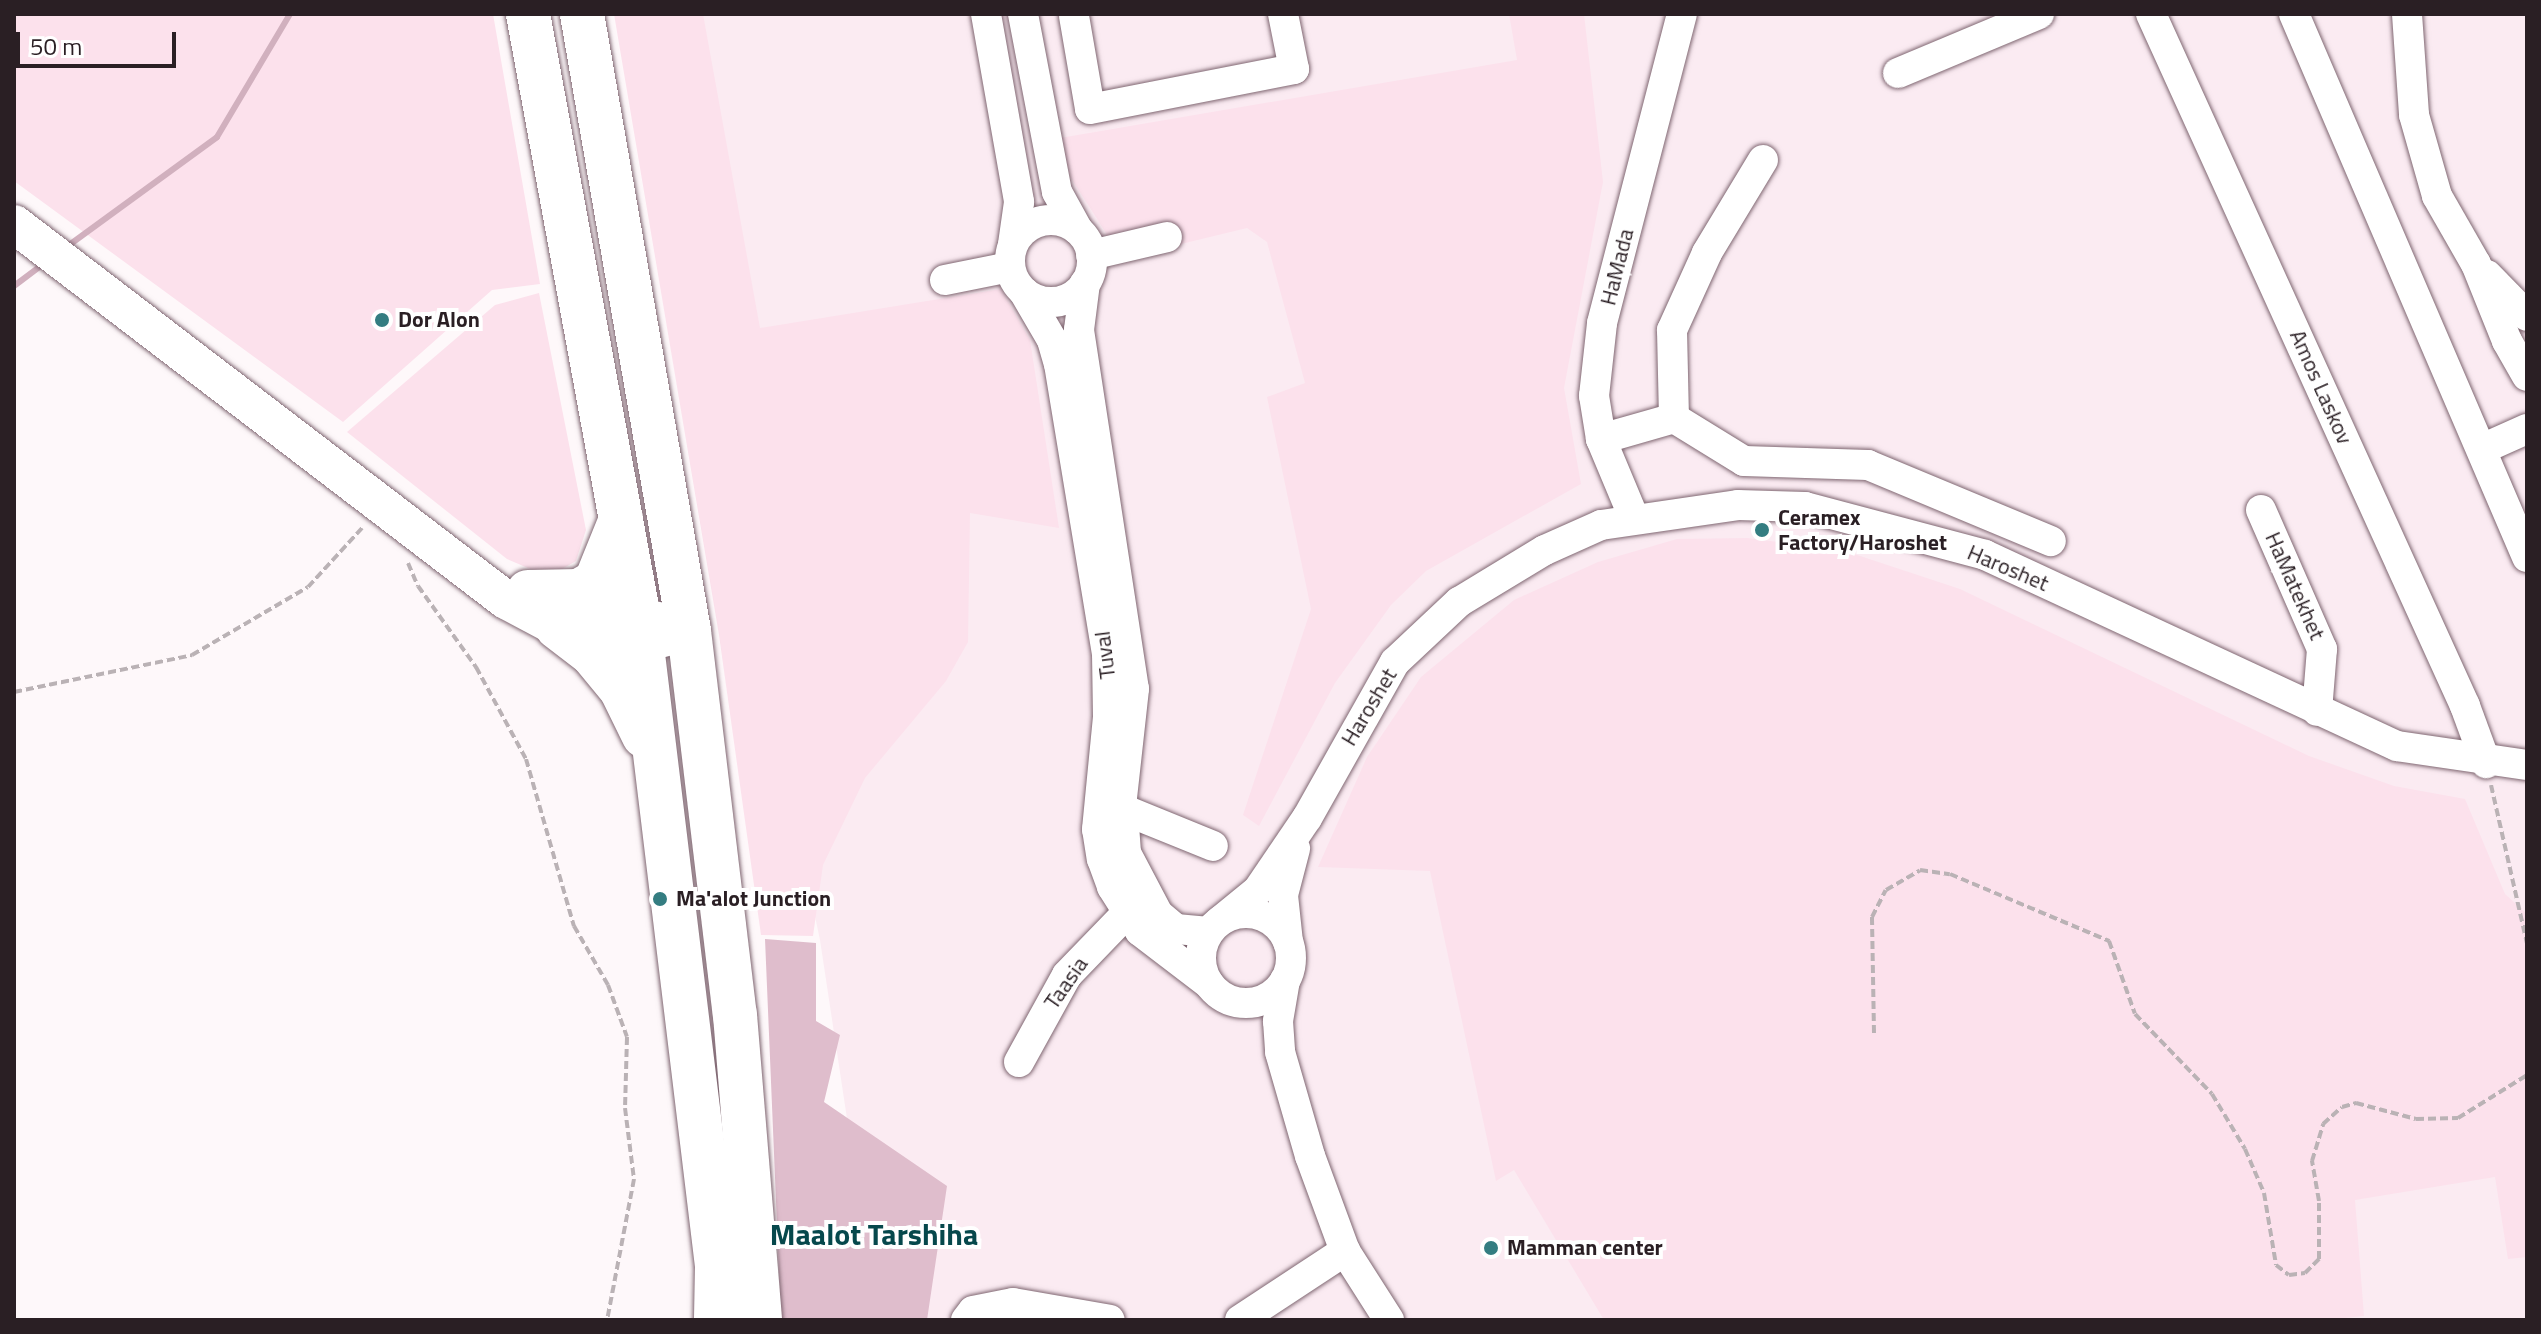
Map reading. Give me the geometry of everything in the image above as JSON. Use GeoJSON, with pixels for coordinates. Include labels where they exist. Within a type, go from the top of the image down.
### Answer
{"type":"FeatureCollection","features":[{"type":"Feature","properties":{"kind":"highway"},"geometry":{"type":"LineString","coordinates":[[528,14],[623,513],[640,628],[717,1266],[716,1320]]}},
{"type":"Feature","properties":{"kind":"highway"},"geometry":{"type":"LineString","coordinates":[[582,14],[689,631],[735,1015],[760,1320]]}},
{"type":"Feature","properties":{"kind":"highway"},"geometry":{"type":"LineString","coordinates":[[528,592],[579,591],[596,581],[623,513]]}},
{"type":"Feature","properties":{"kind":"highway"},"geometry":{"type":"LineString","coordinates":[[557,627],[592,654],[621,689],[658,762]]}},
{"type":"Feature","properties":{"kind":"main road"},"geometry":{"type":"LineString","coordinates":[[14,224],[506,600],[557,627],[598,640],[640,628]]}},
{"type":"Feature","properties":{"kind":"main road"},"geometry":{"type":"LineString","coordinates":[[447,554],[528,592],[640,628],[689,631]]}},
{"type":"Feature","properties":{"kind":"street"},"geometry":{"type":"LineString","coordinates":[[986,14],[1019,202],[1015,268],[1049,302],[1076,293],[1085,256],[1057,192],[1023,14]]}},
{"type":"Feature","properties":{"kind":"street"},"geometry":{"type":"LineString","coordinates":[[1074,16],[1090,109],[1294,69],[1283,14]]}},
{"type":"Feature","properties":{"kind":"street","name":"HaMada"},"geometry":{"type":"LineString","coordinates":[[1634,518],[1601,439],[1594,396],[1602,323],[1682,14]]}},
{"type":"Feature","properties":{"kind":"street"},"geometry":{"type":"LineString","coordinates":[[1898,73],[2039,14]]}},
{"type":"Feature","properties":{"kind":"street","name":"Amos Laskov"},"geometry":{"type":"LineString","coordinates":[[2151,14],[2459,691],[2486,763]]}},
{"type":"Feature","properties":{"kind":"street"},"geometry":{"type":"LineString","coordinates":[[2294,14],[2527,557]]}},
{"type":"Feature","properties":{"kind":"street"},"geometry":{"type":"LineString","coordinates":[[2407,14],[2414,115],[2437,196],[2476,264],[2507,341],[2527,376]]}},
{"type":"Feature","properties":{"kind":"street"},"geometry":{"type":"LineString","coordinates":[[1034,72],[1082,64]]}},
{"type":"Feature","properties":{"kind":"street"},"geometry":{"type":"LineString","coordinates":[[1674,418],[1672,330],[1707,253],[1763,160]]}},
{"type":"Feature","properties":{"kind":"street"},"geometry":{"type":"LineString","coordinates":[[1015,268],[1020,233],[1042,220],[1067,223],[1085,256]]}},
{"type":"Feature","properties":{"kind":"street"},"geometry":{"type":"LineString","coordinates":[[1085,256],[1167,237]]}},
{"type":"Feature","properties":{"kind":"street","name":"Tuval"},"geometry":{"type":"LineString","coordinates":[[1085,256],[1079,330],[1133,676],[1122,809],[1126,853],[1146,900],[1176,929],[1214,926]]}},
{"type":"Feature","properties":{"kind":"street"},"geometry":{"type":"LineString","coordinates":[[2476,264],[2527,316]]}},
{"type":"Feature","properties":{"kind":"street"},"geometry":{"type":"LineString","coordinates":[[945,280],[1015,268]]}},
{"type":"Feature","properties":{"kind":"street","name":"Tuval"},"geometry":{"type":"LineString","coordinates":[[1015,268],[1052,340],[1059,364],[1107,653],[1108,717],[1097,829],[1107,873],[1126,914],[1140,931],[1220,993]]}},
{"type":"Feature","properties":{"kind":"street"},"geometry":{"type":"LineString","coordinates":[[1601,439],[1674,418],[1744,461],[1868,465],[2051,541]]}},
{"type":"Feature","properties":{"kind":"street"},"geometry":{"type":"LineString","coordinates":[[2482,449],[2527,429]]}},
{"type":"Feature","properties":{"kind":"street","name":"Haroshet"},"geometry":{"type":"LineString","coordinates":[[1214,926],[1258,890],[1307,818],[1395,662],[1427,628],[1459,602],[1545,550],[1601,525],[1738,505],[1805,507],[1864,520],[1985,555],[2397,746],[2486,763],[2527,765]]}},
{"type":"Feature","properties":{"kind":"street","name":"HaMatekhet"},"geometry":{"type":"LineString","coordinates":[[2261,510],[2322,649],[2317,711]]}},
{"type":"Feature","properties":{"kind":"street"},"geometry":{"type":"LineString","coordinates":[[1122,809],[1213,846]]}},
{"type":"Feature","properties":{"kind":"street","name":"Haroshet"},"geometry":{"type":"LineString","coordinates":[[1288,942],[1283,895],[1307,818]]}},
{"type":"Feature","properties":{"kind":"street","name":"Taasia"},"geometry":{"type":"LineString","coordinates":[[1019,1062],[1067,975],[1126,914]]}},
{"type":"Feature","properties":{"kind":"street"},"geometry":{"type":"LineString","coordinates":[[1280,1052],[1253,1014],[1220,993],[1201,958],[1214,926],[1259,915],[1288,942],[1278,1021],[1280,1052],[1345,1251],[1389,1320]]}},
{"type":"Feature","properties":{"kind":"street"},"geometry":{"type":"LineString","coordinates":[[1220,993],[1256,1002],[1285,980]]}},
{"type":"Feature","properties":{"kind":"street"},"geometry":{"type":"LineString","coordinates":[[1240,1320],[1345,1251]]}},
{"type":"Feature","properties":{"kind":"street"},"geometry":{"type":"LineString","coordinates":[[966,1320],[973,1311],[1013,1303],[1110,1320]]}},
{"type":"Feature","properties":{"kind":"path"},"geometry":{"type":"LineString","coordinates":[[14,692],[192,655],[308,587],[383,506]]}},
{"type":"Feature","properties":{"kind":"path"},"geometry":{"type":"LineString","coordinates":[[406,559],[418,586],[476,667],[526,759],[574,926],[608,985],[627,1037],[625,1108],[634,1179],[607,1320]]}},
{"type":"Feature","properties":{"kind":"path"},"geometry":{"type":"LineString","coordinates":[[2486,763],[2527,943]]}},
{"type":"Feature","properties":{"kind":"path"},"geometry":{"type":"LineString","coordinates":[[1874,1033],[1872,917],[1886,890],[1920,870],[1950,874],[2109,941],[2135,1014],[2212,1094],[2245,1149],[2264,1193],[2276,1265],[2289,1275],[2305,1273],[2319,1259],[2319,1201],[2312,1161],[2323,1124],[2342,1107],[2356,1103],[2416,1119],[2458,1118],[2527,1075]]}},
{"type":"Feature","properties":{"kind":"shaded area"},"geometry":{"type":"Polygon","coordinates":[[[14,14],[493,14],[540,284],[492,290],[343,422],[14,181],[14,14]]]}},
{"type":"Feature","properties":{"kind":"shaded area"},"geometry":{"type":"Polygon","coordinates":[[[614,14],[703,14],[760,328],[1001,289],[1030,340],[1059,528],[970,513],[968,642],[946,681],[865,778],[823,865],[813,936],[761,935],[719,635],[614,14]]]}},
{"type":"Feature","properties":{"kind":"shaded area"},"geometry":{"type":"Polygon","coordinates":[[[630,14],[2527,14],[2527,1320],[885,1320],[859,1198],[820,940],[651,135],[630,14]]]}},
{"type":"Feature","properties":{"kind":"shaded area"},"geometry":{"type":"Polygon","coordinates":[[[1509,14],[1584,14],[1603,182],[1564,388],[1581,484],[1426,571],[1391,605],[1335,683],[1259,826],[1243,815],[1311,609],[1267,397],[1305,383],[1267,242],[1247,228],[1115,260],[1106,233],[1069,175],[1060,138],[1517,60],[1509,14]]]}},
{"type":"Feature","properties":{"kind":"shaded area"},"geometry":{"type":"Polygon","coordinates":[[[539,293],[586,530],[576,561],[557,572],[535,571],[507,559],[347,432],[495,305],[539,293]]]}},
{"type":"Feature","properties":{"kind":"shaded area"},"geometry":{"type":"Polygon","coordinates":[[[1747,538],[1842,550],[1960,589],[2309,756],[2394,786],[2465,799],[2505,894],[2527,914],[2527,1257],[2508,1259],[2495,1177],[2355,1200],[2364,1316],[2326,1320],[1604,1320],[1514,1170],[1496,1181],[1430,871],[1318,867],[1367,757],[1421,677],[1514,600],[1598,562],[1677,539],[1747,538]]]}},
{"type":"Feature","properties":{"kind":"shaded area"},"geometry":{"type":"Polygon","coordinates":[[[765,939],[816,943],[816,1021],[840,1035],[824,1102],[947,1186],[927,1320],[781,1320],[765,939]]]}},
{"type":"Feature","properties":{"kind":"waterway"},"geometry":{"type":"LineString","coordinates":[[65,248],[217,137],[290,14]]}},
{"type":"Feature","properties":{"kind":"waterway"},"geometry":{"type":"LineString","coordinates":[[14,286],[43,264]]}},
{"type":"Feature","properties":{"kind":"place","name":"Dor Alon"},"geometry":{"type":"Point","coordinates":[382,320]}},
{"type":"Feature","properties":{"kind":"place","name":"Ceramex Factory/Haroshet"},"geometry":{"type":"Point","coordinates":[1762,530]}},
{"type":"Feature","properties":{"kind":"place","name":"Ma'alot Junction"},"geometry":{"type":"Point","coordinates":[660,899]}},
{"type":"Feature","properties":{"kind":"place","name":"Mamman center"},"geometry":{"type":"Point","coordinates":[1491,1248]}},
{"type":"Feature","properties":{"kind":"district","name":"Maalot Tarshiha"},"geometry":{"type":"Point","coordinates":[874,1234]}}]}
